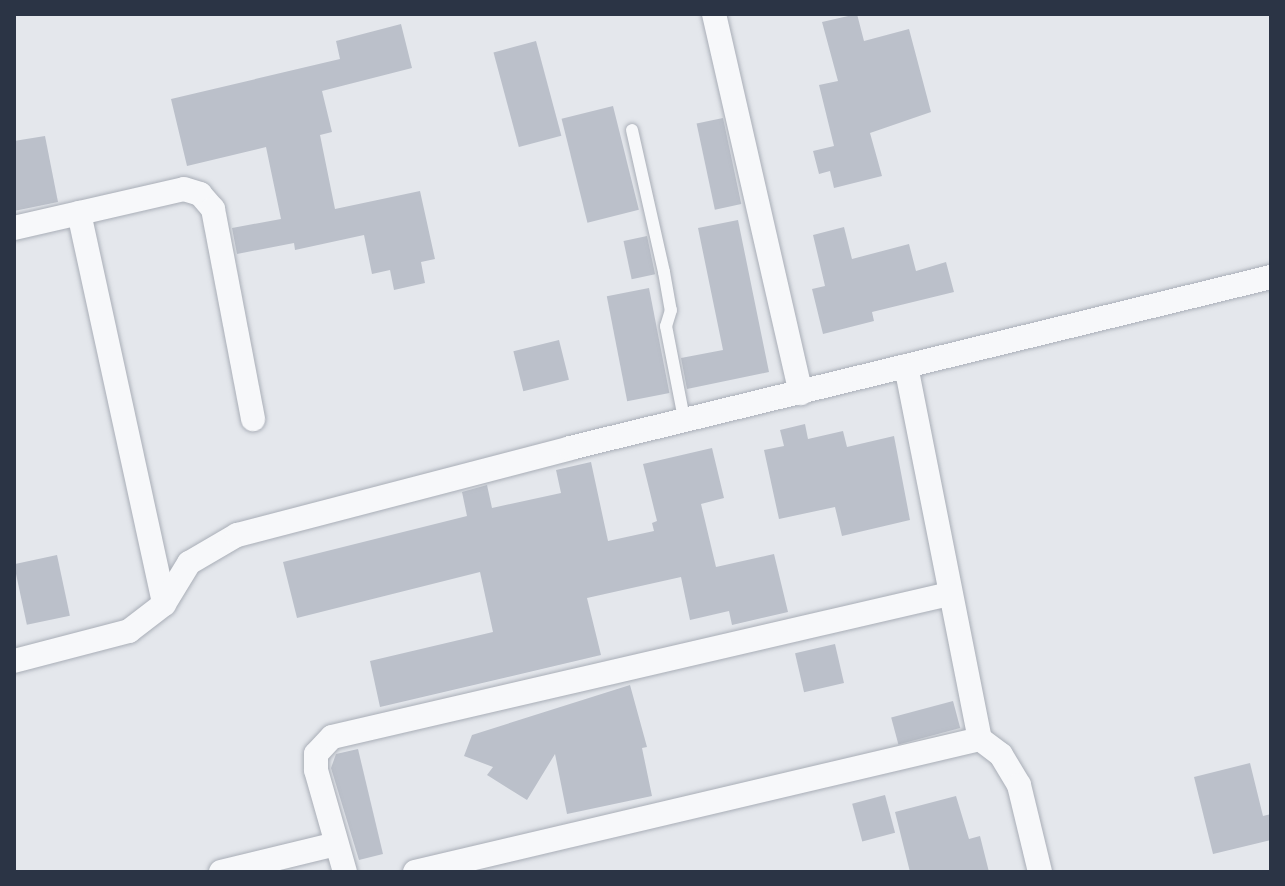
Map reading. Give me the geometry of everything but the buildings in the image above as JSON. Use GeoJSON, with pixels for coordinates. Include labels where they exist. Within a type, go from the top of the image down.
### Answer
{"type":"FeatureCollection","features":[{"type":"Feature","properties":{"kind":"street"},"geometry":{"type":"LineString","coordinates":[[714,14],[801,393]]}},
{"type":"Feature","properties":{"kind":"street"},"geometry":{"type":"LineString","coordinates":[[14,228],[184,189],[200,194],[213,209],[253,419]]}},
{"type":"Feature","properties":{"kind":"street"},"geometry":{"type":"LineString","coordinates":[[79,213],[164,604]]}},
{"type":"Feature","properties":{"kind":"street"},"geometry":{"type":"LineString","coordinates":[[14,661],[129,631],[164,604],[189,563],[237,535],[684,419],[1271,277]]}},
{"type":"Feature","properties":{"kind":"street"},"geometry":{"type":"LineString","coordinates":[[906,366],[980,739],[1001,755],[1019,785],[1040,872]]}},
{"type":"Feature","properties":{"kind":"street"},"geometry":{"type":"LineString","coordinates":[[345,872],[316,770],[316,754],[332,737],[949,594]]}},
{"type":"Feature","properties":{"kind":"street"},"geometry":{"type":"LineString","coordinates":[[415,872],[980,739]]}},
{"type":"Feature","properties":{"kind":"street"},"geometry":{"type":"LineString","coordinates":[[221,872],[336,844]]}},
{"type":"Feature","properties":{"kind":"lane"},"geometry":{"type":"LineString","coordinates":[[632,130],[671,310],[666,326],[684,419]]}}]}
